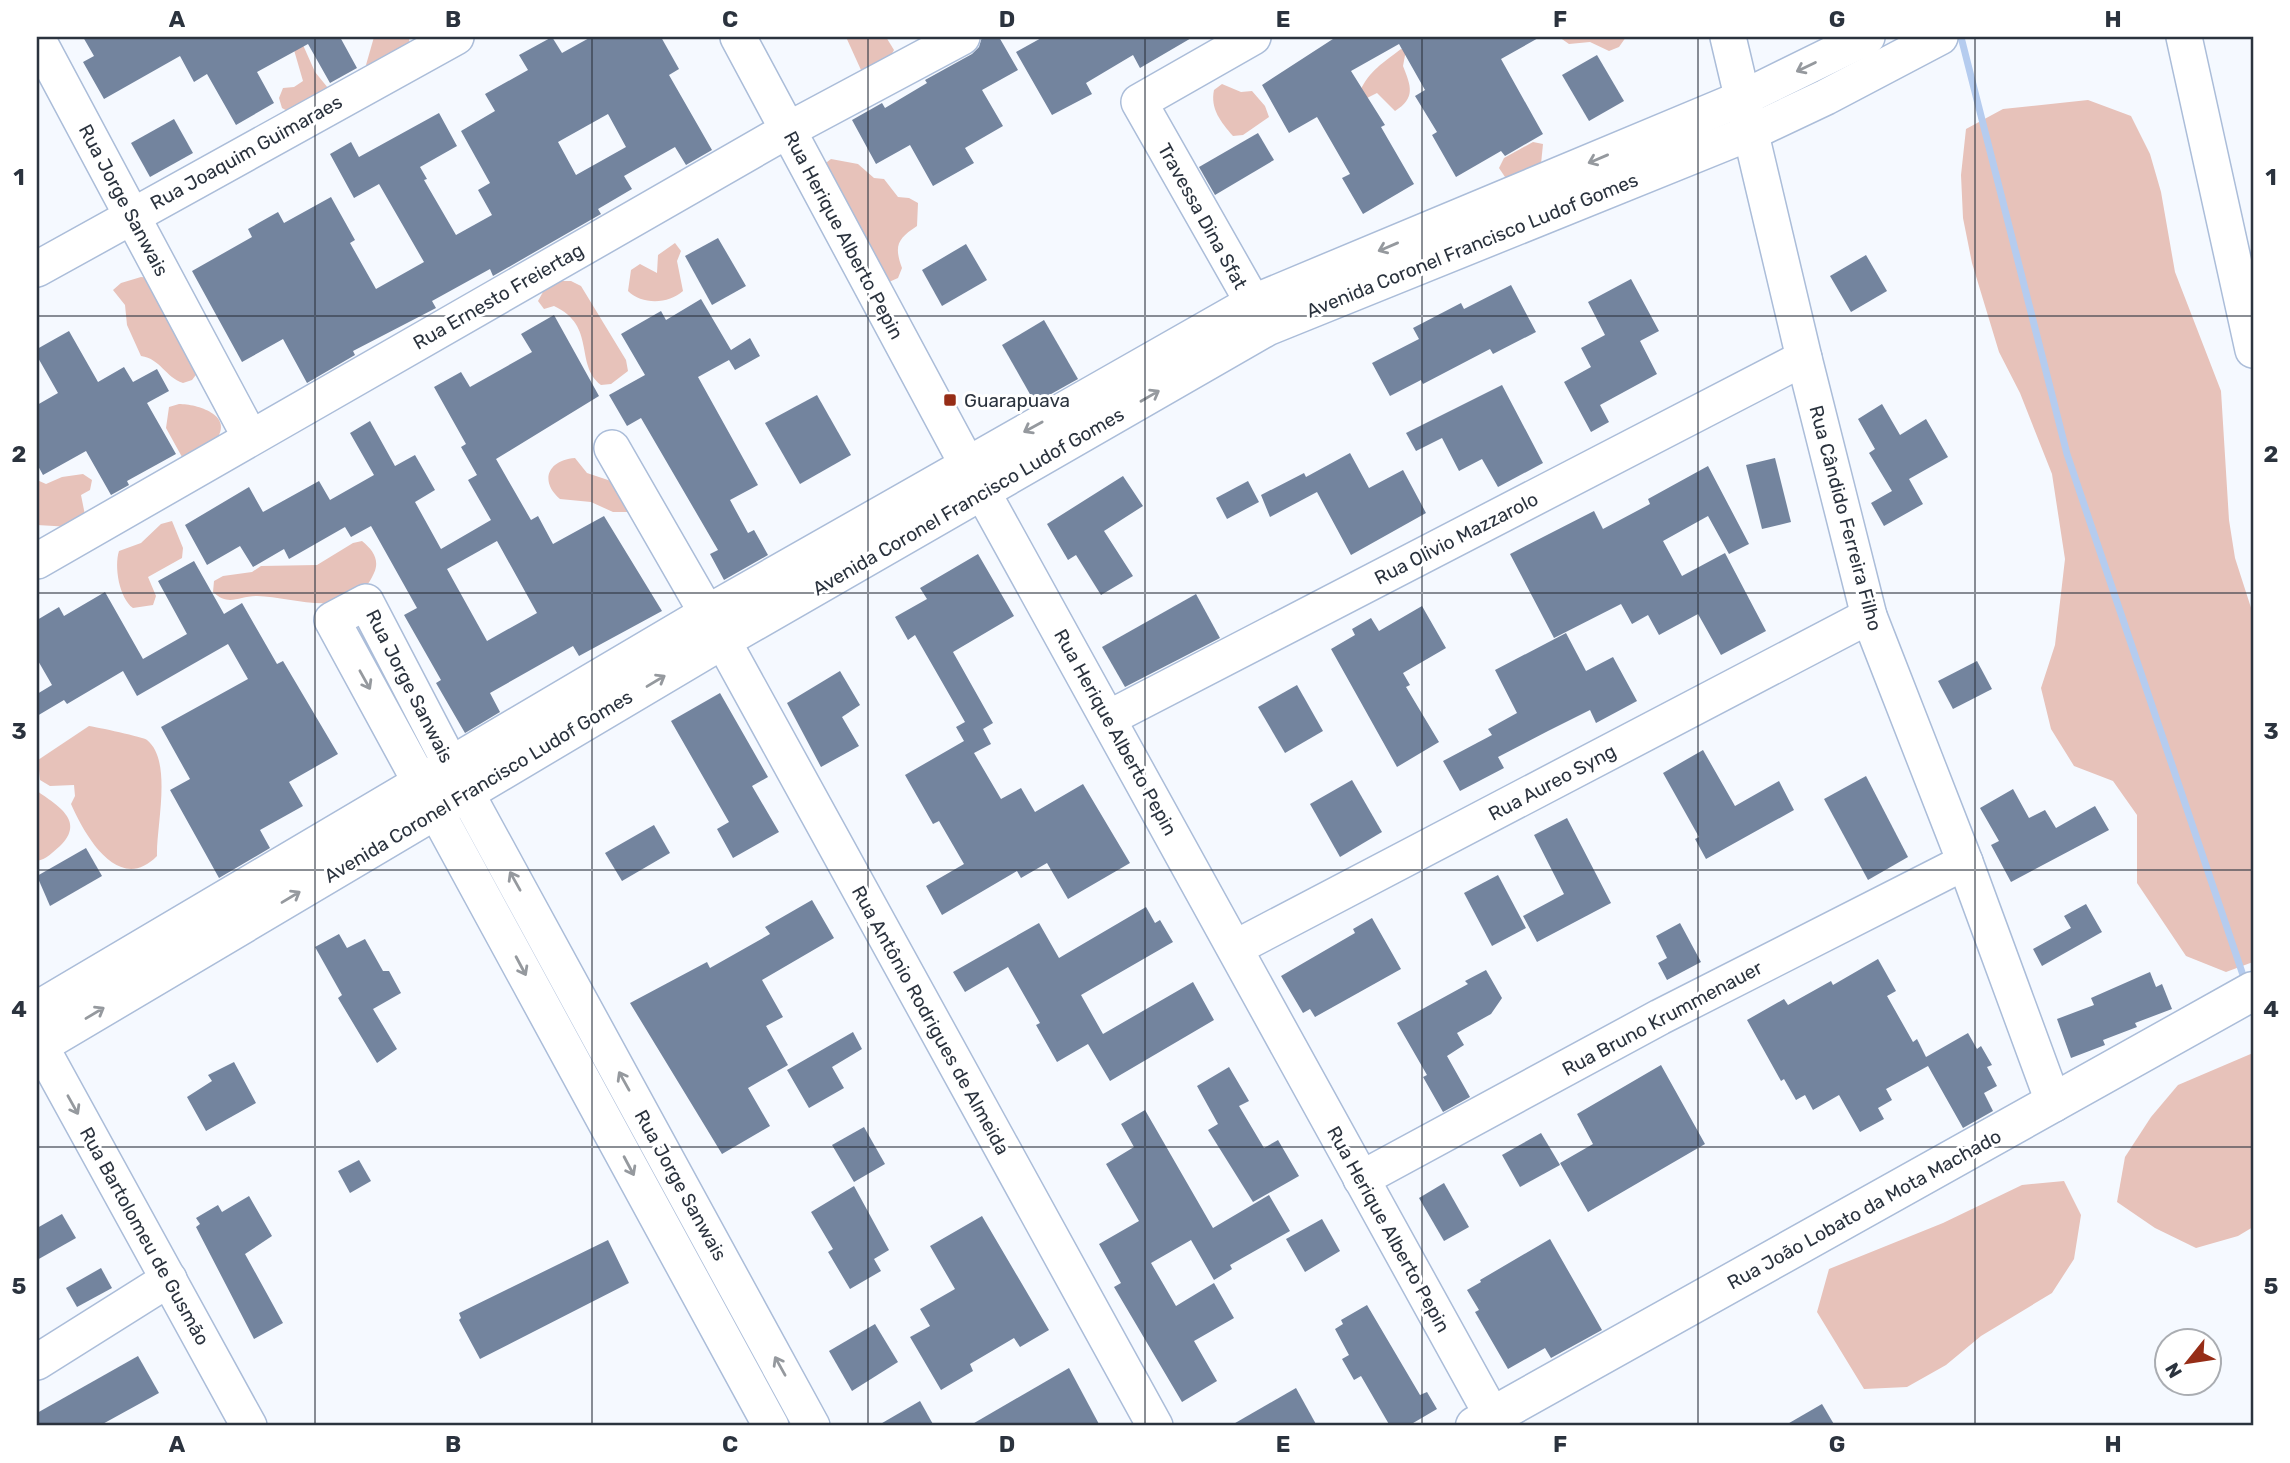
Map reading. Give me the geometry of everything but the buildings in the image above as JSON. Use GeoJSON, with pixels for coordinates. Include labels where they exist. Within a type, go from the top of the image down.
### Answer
{"type":"FeatureCollection","features":[{"type":"Feature","properties":{"kind":"main road","name":"Rua João Lobato da Mota Machado"},"geometry":{"type":"LineString","coordinates":[[1488,1423],[2246,996]]}},
{"type":"Feature","properties":{"kind":"street","name":"Rua Joaquim Guimaraes"},"geometry":{"type":"LineString","coordinates":[[37,269],[456,37]]}},
{"type":"Feature","properties":{"kind":"street","name":"Rua Herique Alberto Pepin"},"geometry":{"type":"LineString","coordinates":[[738,37],[975,478],[1361,1180],[1488,1423]]}},
{"type":"Feature","properties":{"kind":"street","name":"Rua Ernesto Freiertag"},"geometry":{"type":"LineString","coordinates":[[37,561],[788,130],[962,37]]}},
{"type":"Feature","properties":{"kind":"street","name":"Travessa Dina Sfat"},"geometry":{"type":"LineString","coordinates":[[1253,37],[1139,102],[1260,316]]}},
{"type":"Feature","properties":{"kind":"street","name":"Rua Cândido Ferreira Filho"},"geometry":{"type":"LineString","coordinates":[[1728,37],[1869,617],[1965,862],[2054,1104]]}},
{"type":"Feature","properties":{"kind":"street","name":"Avenida Coronel Francisco Ludof Gomes"},"geometry":{"type":"LineString","coordinates":[[38,1044],[459,779],[715,627],[1260,316],[1744,98],[1867,37]]}},
{"type":"Feature","properties":{"kind":"street"},"geometry":{"type":"LineString","coordinates":[[2184,37],[2240,228],[2253,349]]}},
{"type":"Feature","properties":{"kind":"street","name":"Rua Jorge Sanwais"},"geometry":{"type":"LineString","coordinates":[[37,38],[250,437]]}},
{"type":"Feature","properties":{"kind":"street","name":"Avenida Coronel Francisco Ludof Gomes"},"geometry":{"type":"LineString","coordinates":[[1260,316],[1752,132],[1934,40]]}},
{"type":"Feature","properties":{"kind":"street","name":"Rua Olivio Mazzarolo"},"geometry":{"type":"LineString","coordinates":[[1109,718],[1804,358]]}},
{"type":"Feature","properties":{"kind":"street","name":"Rua Antônio Rodrigues de Almeida"},"geometry":{"type":"LineString","coordinates":[[612,449],[715,627],[1155,1426]]}},
{"type":"Feature","properties":{"kind":"street","name":"Rua Jorge Sanwais"},"geometry":{"type":"LineString","coordinates":[[771,1426],[332,620],[366,602],[459,779],[812,1426]]}},
{"type":"Feature","properties":{"kind":"street","name":"Rua Aureo Syng"},"geometry":{"type":"LineString","coordinates":[[1235,948],[1869,617]]}},
{"type":"Feature","properties":{"kind":"street","name":"Avenida Coronel Francisco Ludof Gomes"},"geometry":{"type":"LineString","coordinates":[[37,1009],[429,797]]}},
{"type":"Feature","properties":{"kind":"street","name":"Rua Bruno Krummenauer"},"geometry":{"type":"LineString","coordinates":[[1361,1180],[1660,1017],[1965,862]]}},
{"type":"Feature","properties":{"kind":"street","name":"Rua Bartolomeu de Gusmão"},"geometry":{"type":"LineString","coordinates":[[38,1044],[250,1426]]}},
{"type":"Feature","properties":{"kind":"street"},"geometry":{"type":"LineString","coordinates":[[37,1362],[169,1279]]}},
{"type":"Feature","properties":{"kind":"shaded area"},"geometry":{"type":"Polygon","coordinates":[[[374,37],[409,37],[410,50],[375,71],[366,65],[374,37]]]}},
{"type":"Feature","properties":{"kind":"shaded area"},"geometry":{"type":"Polygon","coordinates":[[[846,37],[886,37],[894,50],[889,59],[872,72],[861,70],[846,37]]]}},
{"type":"Feature","properties":{"kind":"shaded area"},"geometry":{"type":"Polygon","coordinates":[[[1559,37],[1626,37],[1619,47],[1609,51],[1590,42],[1569,44],[1559,37]]]}},
{"type":"Feature","properties":{"kind":"shaded area"},"geometry":{"type":"Polygon","coordinates":[[[303,45],[315,72],[328,88],[327,97],[291,113],[282,108],[279,98],[283,88],[294,87],[303,81],[294,50],[303,45]]]}},
{"type":"Feature","properties":{"kind":"shaded area"},"geometry":{"type":"Polygon","coordinates":[[[1401,49],[1406,50],[1403,66],[1410,91],[1406,101],[1395,111],[1377,93],[1367,98],[1360,91],[1373,72],[1401,49]]]}},
{"type":"Feature","properties":{"kind":"shaded area"},"geometry":{"type":"Polygon","coordinates":[[[1222,84],[1241,92],[1252,91],[1265,106],[1269,117],[1243,135],[1233,136],[1215,109],[1214,90],[1222,84]]]}},
{"type":"Feature","properties":{"kind":"shaded area"},"geometry":{"type":"Polygon","coordinates":[[[2088,100],[2131,116],[2150,154],[2161,192],[2175,272],[2221,391],[2229,520],[2235,558],[2253,614],[2253,962],[2226,972],[2186,956],[2137,883],[2137,815],[2113,781],[2074,766],[2051,729],[2041,688],[2055,645],[2065,559],[2052,474],[2020,393],[1999,352],[1972,263],[1963,218],[1961,175],[1966,129],[2003,109],[2088,100]]]}},
{"type":"Feature","properties":{"kind":"shaded area"},"geometry":{"type":"Polygon","coordinates":[[[1533,142],[1543,144],[1541,164],[1515,180],[1505,177],[1499,168],[1504,158],[1533,142]]]}},
{"type":"Feature","properties":{"kind":"shaded area"},"geometry":{"type":"Polygon","coordinates":[[[831,159],[858,164],[874,178],[884,179],[898,197],[909,198],[918,203],[917,226],[901,239],[899,244],[898,254],[902,268],[898,278],[889,282],[823,165],[831,159]]]}},
{"type":"Feature","properties":{"kind":"shaded area"},"geometry":{"type":"Polygon","coordinates":[[[675,243],[681,251],[677,261],[683,291],[663,300],[648,301],[628,291],[631,270],[640,264],[657,273],[658,255],[675,243]]]}},
{"type":"Feature","properties":{"kind":"shaded area"},"geometry":{"type":"Polygon","coordinates":[[[141,277],[152,278],[199,371],[192,380],[183,383],[153,361],[141,356],[127,325],[125,305],[113,290],[121,283],[141,277]]]}},
{"type":"Feature","properties":{"kind":"shaded area"},"geometry":{"type":"Polygon","coordinates":[[[560,281],[571,281],[581,286],[626,360],[628,371],[611,384],[601,385],[593,376],[576,324],[554,306],[544,309],[538,301],[543,292],[560,281]]]}},
{"type":"Feature","properties":{"kind":"shaded area"},"geometry":{"type":"Polygon","coordinates":[[[179,404],[204,409],[221,424],[216,440],[187,466],[166,428],[169,407],[179,404]]]}},
{"type":"Feature","properties":{"kind":"shaded area"},"geometry":{"type":"Polygon","coordinates":[[[575,458],[587,473],[626,486],[633,504],[627,512],[613,512],[591,502],[560,499],[550,485],[550,472],[558,463],[575,458]]]}},
{"type":"Feature","properties":{"kind":"shaded area"},"geometry":{"type":"Polygon","coordinates":[[[83,474],[92,480],[90,490],[81,495],[85,515],[71,527],[37,525],[37,480],[46,484],[62,477],[83,474]]]}},
{"type":"Feature","properties":{"kind":"shaded area"},"geometry":{"type":"Polygon","coordinates":[[[172,521],[183,548],[182,558],[148,577],[156,596],[153,605],[133,608],[121,590],[117,565],[119,551],[141,543],[161,524],[172,521]]]}},
{"type":"Feature","properties":{"kind":"shaded area"},"geometry":{"type":"Polygon","coordinates":[[[362,541],[374,556],[376,568],[365,588],[338,602],[305,602],[257,596],[229,600],[213,592],[214,581],[223,576],[252,572],[261,566],[317,565],[353,543],[362,541]]]}},
{"type":"Feature","properties":{"kind":"shaded area"},"geometry":{"type":"Polygon","coordinates":[[[89,726],[147,740],[155,750],[161,778],[157,856],[143,866],[129,869],[117,865],[94,845],[71,804],[75,796],[74,785],[50,786],[40,780],[38,760],[89,726]]]}},
{"type":"Feature","properties":{"kind":"shaded area"},"geometry":{"type":"Polygon","coordinates":[[[37,791],[66,814],[70,829],[60,846],[47,857],[37,861],[37,791]]]}},
{"type":"Feature","properties":{"kind":"shaded area"},"geometry":{"type":"Polygon","coordinates":[[[2253,1053],[2253,1227],[2238,1236],[2196,1248],[2155,1228],[2117,1202],[2125,1157],[2151,1117],[2178,1085],[2253,1053]]]}},
{"type":"Feature","properties":{"kind":"shaded area"},"geometry":{"type":"Polygon","coordinates":[[[2064,1181],[2081,1215],[2074,1259],[2052,1293],[1981,1336],[1946,1365],[1907,1387],[1864,1389],[1817,1312],[1829,1269],[1943,1223],[2022,1185],[2064,1181]]]}},
{"type":"Feature","properties":{"kind":"waterway"},"geometry":{"type":"LineString","coordinates":[[1961,37],[2067,454],[2245,981]]}},
{"type":"Feature","properties":{"kind":"place","name":"Guarapuava"},"geometry":{"type":"Point","coordinates":[950,400]}}]}
